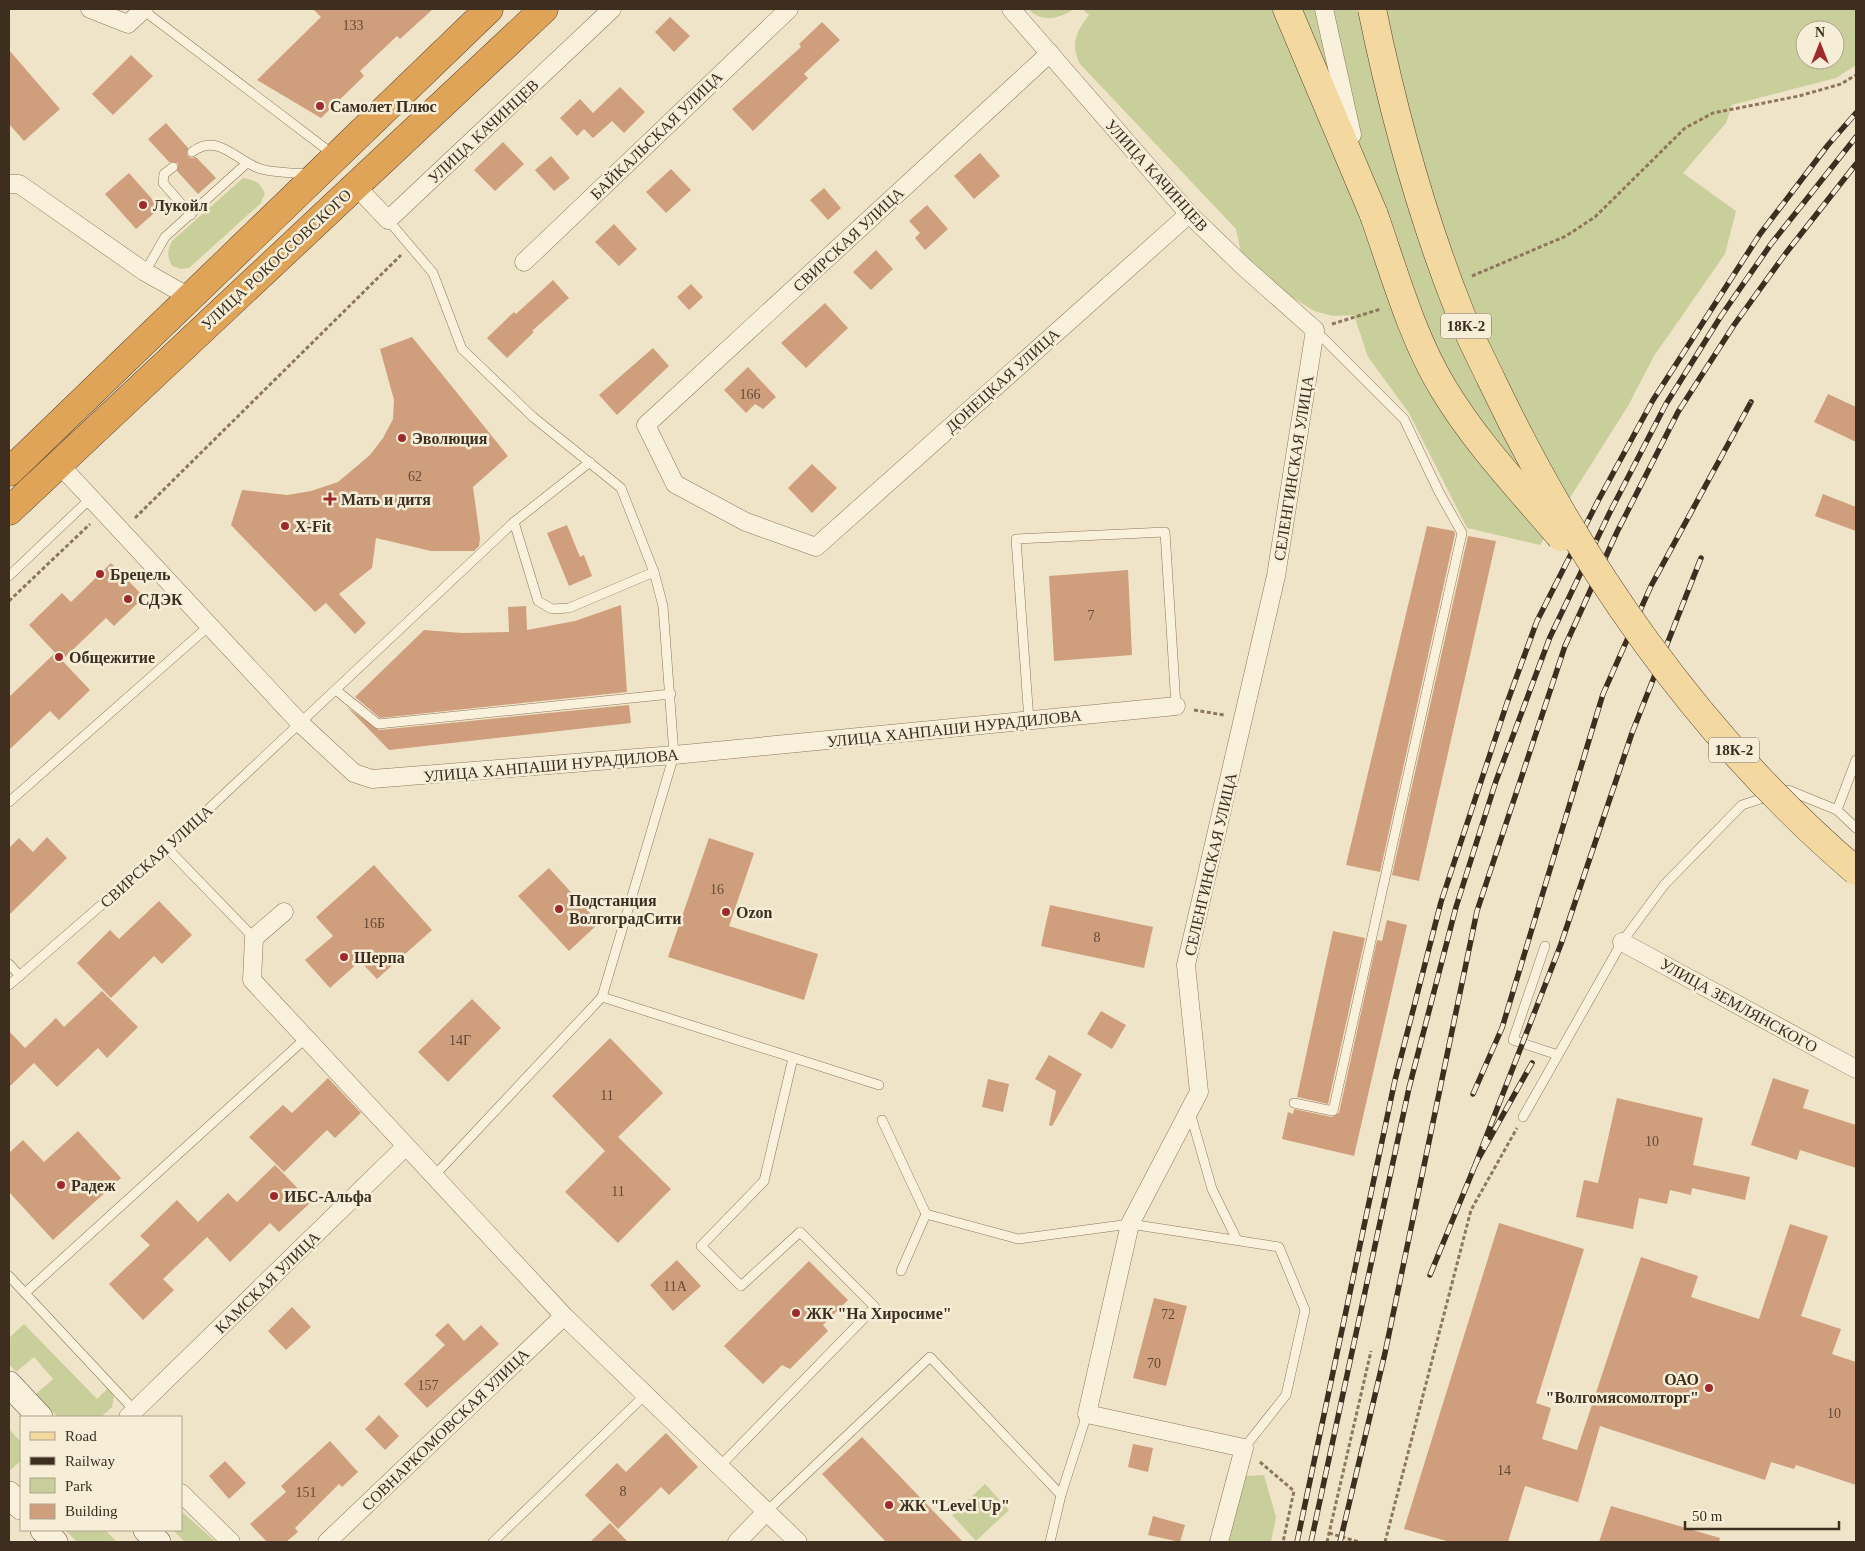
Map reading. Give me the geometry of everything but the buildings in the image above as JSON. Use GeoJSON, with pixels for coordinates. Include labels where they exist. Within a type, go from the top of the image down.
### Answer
{"type":"FeatureCollection","features":[{"type":"Feature","properties":{"kind":"highway","name":"УЛИЦА РОКОССОВСКОГО"},"geometry":{"type":"LineString","coordinates":[[9,472],[489,9]]}},
{"type":"Feature","properties":{"kind":"highway","name":"УЛИЦА РОКОССОВСКОГО"},"geometry":{"type":"LineString","coordinates":[[9,511],[544,9]]}},
{"type":"Feature","properties":{"kind":"main road","name":"18К-2"},"geometry":{"type":"LineString","coordinates":[[1287,9],[1374,215],[1415,329],[1442,387],[1477,439],[1627,614]]}},
{"type":"Feature","properties":{"kind":"main road","name":"18К-2"},"geometry":{"type":"LineString","coordinates":[[1372,9],[1391,100],[1419,201],[1459,311],[1511,422],[1567,523],[1627,614],[1683,690],[1745,764],[1819,839],[1856,871]]}},
{"type":"Feature","properties":{"kind":"main road"},"geometry":{"type":"LineString","coordinates":[[9,1384],[39,1416]]}},
{"type":"Feature","properties":{"kind":"main road"},"geometry":{"type":"LineString","coordinates":[[9,1494],[20,1506]]}},
{"type":"Feature","properties":{"kind":"main road"},"geometry":{"type":"LineString","coordinates":[[44,1531],[55,1542]]}},
{"type":"Feature","properties":{"kind":"main road"},"geometry":{"type":"LineString","coordinates":[[147,1531],[158,1542]]}},
{"type":"Feature","properties":{"kind":"street"},"geometry":{"type":"LineString","coordinates":[[90,9],[128,24],[144,9]]}},
{"type":"Feature","properties":{"kind":"street","name":"УЛИЦА КАЧИНЦЕВ"},"geometry":{"type":"LineString","coordinates":[[388,220],[612,9]]}},
{"type":"Feature","properties":{"kind":"street","name":"БАЙКАЛЬСКАЯ УЛИЦА"},"geometry":{"type":"LineString","coordinates":[[524,262],[789,9]]}},
{"type":"Feature","properties":{"kind":"street","name":"УЛИЦА КАЧИНЦЕВ"},"geometry":{"type":"LineString","coordinates":[[1011,9],[1189,214],[1244,267],[1315,330]]}},
{"type":"Feature","properties":{"kind":"street"},"geometry":{"type":"LineString","coordinates":[[1324,9],[1342,97],[1374,215]]}},
{"type":"Feature","properties":{"kind":"street","name":"СВИРСКАЯ УЛИЦА"},"geometry":{"type":"LineString","coordinates":[[816,547],[746,522],[675,484],[646,425],[1050,53]]}},
{"type":"Feature","properties":{"kind":"street"},"geometry":{"type":"LineString","coordinates":[[9,184],[19,184],[145,272],[191,298]]}},
{"type":"Feature","properties":{"kind":"street"},"geometry":{"type":"LineString","coordinates":[[355,185],[388,220]]}},
{"type":"Feature","properties":{"kind":"street","name":"ДОНЕЦКАЯ УЛИЦА"},"geometry":{"type":"LineString","coordinates":[[816,547],[1189,214]]}},
{"type":"Feature","properties":{"kind":"street","name":"СЕЛЕНГИНСКАЯ УЛИЦА"},"geometry":{"type":"LineString","coordinates":[[1087,1414],[1130,1224],[1199,1092],[1186,965],[1276,576],[1315,330]]}},
{"type":"Feature","properties":{"kind":"street","name":"УЛИЦА ХАНПАШИ НУРАДИЛОВА"},"geometry":{"type":"LineString","coordinates":[[58,463],[300,722],[354,774],[372,779],[674,755],[1176,706]]}},
{"type":"Feature","properties":{"kind":"street"},"geometry":{"type":"LineString","coordinates":[[284,912],[254,938],[252,980],[564,1316],[798,1542]]}},
{"type":"Feature","properties":{"kind":"street","name":"УЛИЦА ЗЕМЛЯНСКОГО"},"geometry":{"type":"LineString","coordinates":[[1622,942],[1856,1069]]}},
{"type":"Feature","properties":{"kind":"street","name":"КАМСКАЯ УЛИЦА"},"geometry":{"type":"LineString","coordinates":[[131,1414],[406,1146]]}},
{"type":"Feature","properties":{"kind":"street","name":"СОВНАРКОМОВСКАЯ УЛИЦА"},"geometry":{"type":"LineString","coordinates":[[327,1542],[564,1316]]}},
{"type":"Feature","properties":{"kind":"street"},"geometry":{"type":"LineString","coordinates":[[1087,1414],[1244,1448],[1219,1542]]}},
{"type":"Feature","properties":{"kind":"street"},"geometry":{"type":"LineString","coordinates":[[182,1494],[231,1542]]}},
{"type":"Feature","properties":{"kind":"street"},"geometry":{"type":"LineString","coordinates":[[737,1542],[767,1511]]}},
{"type":"Feature","properties":{"kind":"lane"},"geometry":{"type":"LineString","coordinates":[[144,9],[328,166]]}},
{"type":"Feature","properties":{"kind":"lane"},"geometry":{"type":"LineString","coordinates":[[192,152],[202,144],[218,146],[247,163],[274,171],[328,166]]}},
{"type":"Feature","properties":{"kind":"lane"},"geometry":{"type":"LineString","coordinates":[[145,272],[159,244],[247,163]]}},
{"type":"Feature","properties":{"kind":"lane"},"geometry":{"type":"LineString","coordinates":[[173,167],[164,174],[163,183],[191,215]]}},
{"type":"Feature","properties":{"kind":"lane"},"geometry":{"type":"LineString","coordinates":[[388,220],[433,273],[462,349],[534,417],[621,488],[654,572],[663,606],[674,755],[602,997],[434,1176]]}},
{"type":"Feature","properties":{"kind":"lane"},"geometry":{"type":"LineString","coordinates":[[1294,1103],[1332,1112],[1462,533],[1439,492],[1404,419],[1315,330]]}},
{"type":"Feature","properties":{"kind":"lane","name":"СВИРСКАЯ УЛИЦА"},"geometry":{"type":"LineString","coordinates":[[9,986],[167,848],[300,722],[337,691],[514,522],[590,462]]}},
{"type":"Feature","properties":{"kind":"lane"},"geometry":{"type":"LineString","coordinates":[[9,576],[91,498]]}},
{"type":"Feature","properties":{"kind":"lane"},"geometry":{"type":"LineString","coordinates":[[514,522],[538,601],[552,609],[569,608],[654,572]]}},
{"type":"Feature","properties":{"kind":"lane"},"geometry":{"type":"LineString","coordinates":[[1029,721],[1016,539],[1164,532],[1176,706]]}},
{"type":"Feature","properties":{"kind":"lane"},"geometry":{"type":"LineString","coordinates":[[9,802],[210,625]]}},
{"type":"Feature","properties":{"kind":"lane"},"geometry":{"type":"LineString","coordinates":[[337,691],[378,724],[671,694]]}},
{"type":"Feature","properties":{"kind":"lane"},"geometry":{"type":"LineString","coordinates":[[1838,810],[1856,760]]}},
{"type":"Feature","properties":{"kind":"lane"},"geometry":{"type":"LineString","coordinates":[[1523,1117],[1622,942],[1664,885],[1742,805],[1788,790],[1838,810],[1856,828]]}},
{"type":"Feature","properties":{"kind":"lane"},"geometry":{"type":"LineString","coordinates":[[167,848],[254,938]]}},
{"type":"Feature","properties":{"kind":"lane"},"geometry":{"type":"LineString","coordinates":[[1545,946],[1512,1040],[1558,1055]]}},
{"type":"Feature","properties":{"kind":"lane"},"geometry":{"type":"LineString","coordinates":[[9,964],[20,976]]}},
{"type":"Feature","properties":{"kind":"lane"},"geometry":{"type":"LineString","coordinates":[[602,997],[878,1086]]}},
{"type":"Feature","properties":{"kind":"lane"},"geometry":{"type":"LineString","coordinates":[[25,1293],[306,1038]]}},
{"type":"Feature","properties":{"kind":"lane"},"geometry":{"type":"LineString","coordinates":[[720,1466],[875,1307],[800,1232],[741,1286],[701,1246],[764,1181],[793,1058]]}},
{"type":"Feature","properties":{"kind":"lane"},"geometry":{"type":"LineString","coordinates":[[1190,1111],[1212,1189],[1237,1240]]}},
{"type":"Feature","properties":{"kind":"lane"},"geometry":{"type":"LineString","coordinates":[[882,1120],[926,1214],[901,1271]]}},
{"type":"Feature","properties":{"kind":"lane"},"geometry":{"type":"LineString","coordinates":[[926,1214],[1018,1239],[1130,1224],[1279,1247],[1305,1310],[1286,1395],[1244,1448]]}},
{"type":"Feature","properties":{"kind":"lane"},"geometry":{"type":"LineString","coordinates":[[9,1276],[131,1414]]}},
{"type":"Feature","properties":{"kind":"lane"},"geometry":{"type":"LineString","coordinates":[[767,1511],[930,1357],[1061,1495]]}},
{"type":"Feature","properties":{"kind":"lane"},"geometry":{"type":"LineString","coordinates":[[493,1542],[646,1394]]}},
{"type":"Feature","properties":{"kind":"lane"},"geometry":{"type":"LineString","coordinates":[[1050,1542],[1061,1495],[1087,1414]]}},
{"type":"Feature","properties":{"kind":"path"},"geometry":{"type":"LineString","coordinates":[[1471,277],[1566,236],[1595,217],[1685,128],[1713,114],[1799,96],[1841,84],[1856,75]]}},
{"type":"Feature","properties":{"kind":"path"},"geometry":{"type":"LineString","coordinates":[[9,601],[103,511],[135,518],[410,246]]}},
{"type":"Feature","properties":{"kind":"path"},"geometry":{"type":"LineString","coordinates":[[1315,330],[1390,306]]}},
{"type":"Feature","properties":{"kind":"path"},"geometry":{"type":"LineString","coordinates":[[1176,706],[1244,719]]}},
{"type":"Feature","properties":{"kind":"path"},"geometry":{"type":"LineString","coordinates":[[1385,1542],[1471,1210],[1523,1117]]}},
{"type":"Feature","properties":{"kind":"path"},"geometry":{"type":"LineString","coordinates":[[1327,1542],[1371,1351]]}},
{"type":"Feature","properties":{"kind":"path"},"geometry":{"type":"LineString","coordinates":[[1244,1448],[1294,1491],[1283,1542]]}},
{"type":"Feature","properties":{"kind":"path"},"geometry":{"type":"LineString","coordinates":[[1329,1533],[1359,1542]]}},
{"type":"Feature","properties":{"kind":"green space"},"geometry":{"type":"Polygon","coordinates":[[[1028,9],[1075,9],[1057,17],[1045,18],[1039,17],[1028,9]]]}},
{"type":"Feature","properties":{"kind":"green space"},"geometry":{"type":"Polygon","coordinates":[[[1082,9],[1856,9],[1856,65],[1836,78],[1732,105],[1726,123],[1683,173],[1736,211],[1725,254],[1654,356],[1628,406],[1540,545],[1467,528],[1409,413],[1368,357],[1354,315],[1333,316],[1314,311],[1244,267],[1236,229],[1080,64],[1075,44],[1081,27],[1089,15],[1082,9]]]}},
{"type":"Feature","properties":{"kind":"green space"},"geometry":{"type":"Polygon","coordinates":[[[243,178],[254,181],[261,187],[265,194],[260,204],[189,268],[181,269],[172,266],[168,254],[172,241],[243,178]]]}},
{"type":"Feature","properties":{"kind":"green space"},"geometry":{"type":"Polygon","coordinates":[[[24,1324],[97,1399],[108,1388],[114,1397],[112,1407],[102,1416],[57,1416],[36,1394],[53,1379],[34,1357],[16,1372],[9,1364],[9,1338],[24,1324]]]}},
{"type":"Feature","properties":{"kind":"green space"},"geometry":{"type":"Polygon","coordinates":[[[9,1429],[20,1441],[20,1462],[9,1471],[9,1429]]]}},
{"type":"Feature","properties":{"kind":"green space"},"geometry":{"type":"Polygon","coordinates":[[[1264,1475],[1276,1517],[1271,1542],[1208,1542],[1215,1532],[1226,1477],[1264,1475]]]}},
{"type":"Feature","properties":{"kind":"green space"},"geometry":{"type":"Polygon","coordinates":[[[985,1484],[1009,1510],[976,1541],[952,1515],[985,1484]]]}},
{"type":"Feature","properties":{"kind":"green space"},"geometry":{"type":"Polygon","coordinates":[[[182,1512],[216,1542],[185,1542],[174,1531],[182,1531],[182,1512]]]}},
{"type":"Feature","properties":{"kind":"green space"},"geometry":{"type":"Polygon","coordinates":[[[66,1531],[106,1531],[117,1542],[77,1542],[66,1531]]]}},
{"type":"Feature","properties":{"kind":"railway"},"geometry":{"type":"LineString","coordinates":[[1297,1542],[1395,1080],[1441,902],[1507,703],[1537,621],[1599,499],[1653,400],[1760,234],[1828,145],[1856,113]]}},
{"type":"Feature","properties":{"kind":"railway"},"geometry":{"type":"LineString","coordinates":[[1311,1542],[1409,1088],[1456,907],[1496,781],[1550,637],[1609,514],[1666,404],[1721,316],[1771,244],[1856,137]]}},
{"type":"Feature","properties":{"kind":"railway"},"geometry":{"type":"LineString","coordinates":[[1340,1542],[1385,1353],[1477,911],[1565,646],[1617,532],[1678,412],[1734,325],[1786,253],[1856,164]]}},
{"type":"Feature","properties":{"kind":"railway"},"geometry":{"type":"LineString","coordinates":[[1473,1094],[1502,1028],[1603,694],[1651,586],[1751,402]]}},
{"type":"Feature","properties":{"kind":"railway"},"geometry":{"type":"LineString","coordinates":[[1532,1063],[1476,1163],[1561,944],[1632,733],[1701,558]]}},
{"type":"Feature","properties":{"kind":"railway"},"geometry":{"type":"LineString","coordinates":[[1430,1275],[1476,1163]]}},
{"type":"Feature","properties":{"kind":"place","name":"Самолет Плюс"},"geometry":{"type":"Point","coordinates":[320,106]}},
{"type":"Feature","properties":{"kind":"place","name":"Лукойл"},"geometry":{"type":"Point","coordinates":[143,205]}},
{"type":"Feature","properties":{"kind":"place","name":"Эволюция"},"geometry":{"type":"Point","coordinates":[402,438]}},
{"type":"Feature","properties":{"kind":"place","name":"Мать и дитя"},"geometry":{"type":"Point","coordinates":[330,499]}},
{"type":"Feature","properties":{"kind":"place","name":"X-Fit"},"geometry":{"type":"Point","coordinates":[285,526]}},
{"type":"Feature","properties":{"kind":"place","name":"Брецель"},"geometry":{"type":"Point","coordinates":[100,574]}},
{"type":"Feature","properties":{"kind":"place","name":"СДЭК"},"geometry":{"type":"Point","coordinates":[128,599]}},
{"type":"Feature","properties":{"kind":"place","name":"Общежитие"},"geometry":{"type":"Point","coordinates":[59,657]}},
{"type":"Feature","properties":{"kind":"place","name":"Подстанция ВолгоградСити"},"geometry":{"type":"Point","coordinates":[559,909]}},
{"type":"Feature","properties":{"kind":"place","name":"Ozon"},"geometry":{"type":"Point","coordinates":[726,912]}},
{"type":"Feature","properties":{"kind":"place","name":"Шерпа"},"geometry":{"type":"Point","coordinates":[344,957]}},
{"type":"Feature","properties":{"kind":"place","name":"Радеж"},"geometry":{"type":"Point","coordinates":[61,1185]}},
{"type":"Feature","properties":{"kind":"place","name":"ИБС-Альфа"},"geometry":{"type":"Point","coordinates":[274,1196]}},
{"type":"Feature","properties":{"kind":"place","name":"ЖК \"На Хиросиме\""},"geometry":{"type":"Point","coordinates":[796,1313]}},
{"type":"Feature","properties":{"kind":"place","name":"ОАО \"Волгомясомолторг\""},"geometry":{"type":"Point","coordinates":[1709,1388]}},
{"type":"Feature","properties":{"kind":"place","name":"ЖК \"Level Up\""},"geometry":{"type":"Point","coordinates":[889,1505]}}]}
